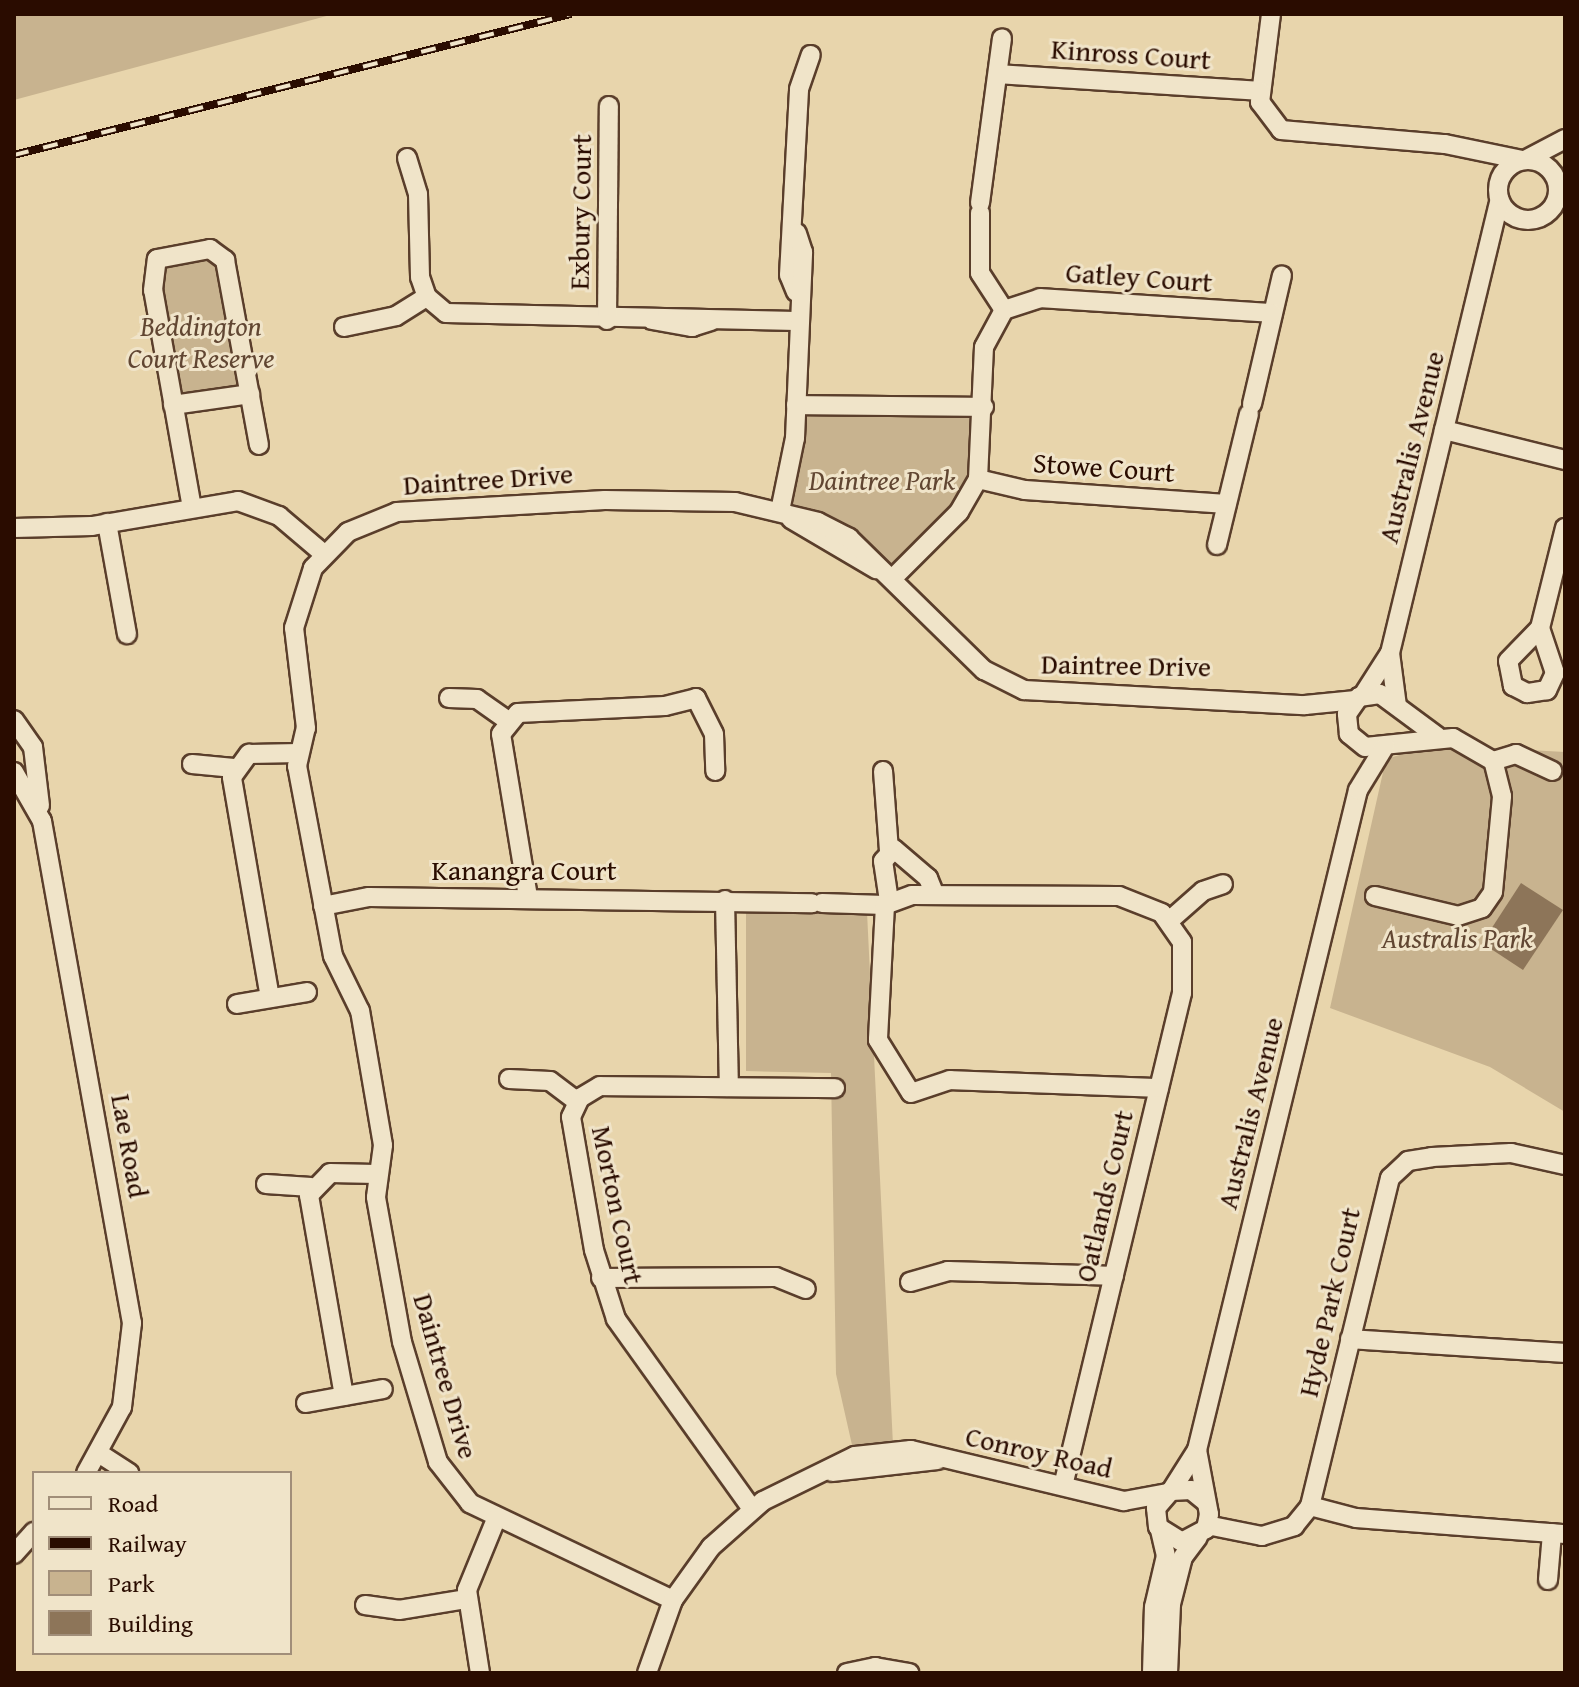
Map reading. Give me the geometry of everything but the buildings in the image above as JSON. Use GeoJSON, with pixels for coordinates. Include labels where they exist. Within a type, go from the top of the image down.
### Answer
{"type":"FeatureCollection","features":[{"type":"Feature","properties":{"kind":"street"},"geometry":{"type":"LineString","coordinates":[[1271,14],[1260,91],[1262,111],[1281,130],[1467,149],[1524,160],[1550,169],[1562,182],[1546,214],[1523,220],[1489,254]]}},
{"type":"Feature","properties":{"kind":"street"},"geometry":{"type":"LineString","coordinates":[[892,579],[959,512],[978,479],[986,336],[1004,310],[980,273],[980,208],[1002,38]]}},
{"type":"Feature","properties":{"kind":"street"},"geometry":{"type":"LineString","coordinates":[[780,511],[796,405],[796,292],[803,252],[797,233],[799,89],[811,55]]}},
{"type":"Feature","properties":{"kind":"street","name":"Kinross Court"},"geometry":{"type":"LineString","coordinates":[[998,74],[1260,91]]}},
{"type":"Feature","properties":{"kind":"street","name":"Exbury Court"},"geometry":{"type":"LineString","coordinates":[[607,320],[609,106]]}},
{"type":"Feature","properties":{"kind":"street"},"geometry":{"type":"LineString","coordinates":[[1499,193],[1506,169],[1565,139]]}},
{"type":"Feature","properties":{"kind":"street"},"geometry":{"type":"LineString","coordinates":[[1467,149],[1523,220]]}},
{"type":"Feature","properties":{"kind":"street"},"geometry":{"type":"LineString","coordinates":[[407,158],[418,194],[418,267],[427,297],[466,318],[652,320],[668,314],[711,321],[796,321]]}},
{"type":"Feature","properties":{"kind":"street","name":"Australis Avenue"},"geometry":{"type":"LineString","coordinates":[[1359,698],[1390,653],[1489,254],[1499,193]]}},
{"type":"Feature","properties":{"kind":"street"},"geometry":{"type":"LineString","coordinates":[[192,508],[153,290],[157,259],[210,249],[225,260],[259,445]]}},
{"type":"Feature","properties":{"kind":"street"},"geometry":{"type":"LineString","coordinates":[[1217,545],[1282,275]]}},
{"type":"Feature","properties":{"kind":"street"},"geometry":{"type":"LineString","coordinates":[[344,327],[396,316],[427,297]]}},
{"type":"Feature","properties":{"kind":"street","name":"Gatley Court"},"geometry":{"type":"LineString","coordinates":[[1004,310],[1040,298],[1273,313]]}},
{"type":"Feature","properties":{"kind":"street"},"geometry":{"type":"LineString","coordinates":[[173,405],[250,394]]}},
{"type":"Feature","properties":{"kind":"street"},"geometry":{"type":"LineString","coordinates":[[796,405],[984,407]]}},
{"type":"Feature","properties":{"kind":"street"},"geometry":{"type":"LineString","coordinates":[[1444,430],[1565,460]]}},
{"type":"Feature","properties":{"kind":"street","name":"Stowe Court"},"geometry":{"type":"LineString","coordinates":[[978,479],[1025,490],[1227,504]]}},
{"type":"Feature","properties":{"kind":"street","name":"Daintree Drive"},"geometry":{"type":"LineString","coordinates":[[673,1600],[497,1517],[460,1496],[438,1462],[402,1342],[376,1174],[383,1145],[360,1011],[333,956],[299,753],[306,728],[296,611],[324,554],[359,525],[410,510],[624,499],[715,501],[780,511],[838,532],[892,579],[984,670],[1024,690],[1305,705],[1359,698]]}},
{"type":"Feature","properties":{"kind":"street"},"geometry":{"type":"LineString","coordinates":[[14,528],[107,523],[238,501],[264,507],[324,554]]}},
{"type":"Feature","properties":{"kind":"street"},"geometry":{"type":"LineString","coordinates":[[107,523],[127,634]]}},
{"type":"Feature","properties":{"kind":"street"},"geometry":{"type":"LineString","coordinates":[[1540,628],[1565,528]]}},
{"type":"Feature","properties":{"kind":"street","name":"Australis Avenue"},"geometry":{"type":"LineString","coordinates":[[1390,653],[1398,708]]}},
{"type":"Feature","properties":{"kind":"street"},"geometry":{"type":"LineString","coordinates":[[1350,736],[1346,718],[1359,698],[1384,695],[1437,736]]}},
{"type":"Feature","properties":{"kind":"street"},"geometry":{"type":"LineString","coordinates":[[449,698],[477,699],[508,721]]}},
{"type":"Feature","properties":{"kind":"street"},"geometry":{"type":"LineString","coordinates":[[508,721],[535,708],[665,706],[696,698],[714,734],[715,771]]}},
{"type":"Feature","properties":{"kind":"street"},"geometry":{"type":"LineString","coordinates":[[1305,705],[1369,748],[1437,736],[1467,741],[1493,761],[1502,796],[1489,901],[1458,916],[1375,896]]}},
{"type":"Feature","properties":{"kind":"street"},"geometry":{"type":"LineString","coordinates":[[1387,745],[1399,732],[1398,708]]}},
{"type":"Feature","properties":{"kind":"street","name":"Lae Road"},"geometry":{"type":"LineString","coordinates":[[14,720],[33,747],[42,821],[132,1323],[127,1390],[100,1454],[87,1471]]}},
{"type":"Feature","properties":{"kind":"street"},"geometry":{"type":"LineString","coordinates":[[508,721],[502,751],[528,897]]}},
{"type":"Feature","properties":{"kind":"street","name":"Australis Avenue"},"geometry":{"type":"LineString","coordinates":[[1350,736],[1358,790]]}},
{"type":"Feature","properties":{"kind":"street","name":"Australis Avenue"},"geometry":{"type":"LineString","coordinates":[[1169,1492],[1197,1450],[1358,790],[1387,745]]}},
{"type":"Feature","properties":{"kind":"street"},"geometry":{"type":"LineString","coordinates":[[192,764],[234,768],[256,752],[299,753]]}},
{"type":"Feature","properties":{"kind":"street"},"geometry":{"type":"LineString","coordinates":[[1493,761],[1516,754],[1552,771]]}},
{"type":"Feature","properties":{"kind":"street"},"geometry":{"type":"LineString","coordinates":[[234,768],[270,998]]}},
{"type":"Feature","properties":{"kind":"street"},"geometry":{"type":"LineString","coordinates":[[883,771],[889,850],[883,870],[887,903],[878,1040],[911,1093],[950,1080],[1159,1088]]}},
{"type":"Feature","properties":{"kind":"street","name":"Lae Road"},"geometry":{"type":"LineString","coordinates":[[14,772],[42,821]]}},
{"type":"Feature","properties":{"kind":"street"},"geometry":{"type":"LineString","coordinates":[[889,850],[904,853],[935,895]]}},
{"type":"Feature","properties":{"kind":"street"},"geometry":{"type":"LineString","coordinates":[[887,903],[935,895],[1119,896],[1152,906],[1169,921],[1203,891],[1223,884]]}},
{"type":"Feature","properties":{"kind":"street","name":"Kanangra Court"},"geometry":{"type":"LineString","coordinates":[[323,906],[369,897],[887,903]]}},
{"type":"Feature","properties":{"kind":"street"},"geometry":{"type":"LineString","coordinates":[[725,900],[729,1087]]}},
{"type":"Feature","properties":{"kind":"street","name":"Oatlands Court"},"geometry":{"type":"LineString","coordinates":[[1063,1486],[1186,965],[1169,921]]}},
{"type":"Feature","properties":{"kind":"street"},"geometry":{"type":"LineString","coordinates":[[237,1004],[307,992]]}},
{"type":"Feature","properties":{"kind":"street","name":"Morton Court"},"geometry":{"type":"LineString","coordinates":[[509,1079],[544,1079],[577,1101]]}},
{"type":"Feature","properties":{"kind":"street","name":"Morton Court"},"geometry":{"type":"LineString","coordinates":[[752,1509],[674,1402],[671,1388],[643,1360],[616,1319],[601,1278],[571,1117],[577,1101],[600,1086],[835,1088]]}},
{"type":"Feature","properties":{"kind":"street","name":"Hyde Park Court"},"geometry":{"type":"LineString","coordinates":[[1310,1506],[1380,1203],[1408,1161],[1511,1153],[1565,1165]]}},
{"type":"Feature","properties":{"kind":"street"},"geometry":{"type":"LineString","coordinates":[[266,1184],[311,1187],[330,1173],[376,1174]]}},
{"type":"Feature","properties":{"kind":"street"},"geometry":{"type":"LineString","coordinates":[[311,1187],[344,1396]]}},
{"type":"Feature","properties":{"kind":"street"},"geometry":{"type":"LineString","coordinates":[[910,1282],[948,1271],[1114,1276]]}},
{"type":"Feature","properties":{"kind":"street"},"geometry":{"type":"LineString","coordinates":[[601,1278],[761,1276],[806,1289]]}},
{"type":"Feature","properties":{"kind":"street"},"geometry":{"type":"LineString","coordinates":[[1350,1339],[1565,1353]]}},
{"type":"Feature","properties":{"kind":"street"},"geometry":{"type":"LineString","coordinates":[[306,1403],[383,1389]]}},
{"type":"Feature","properties":{"kind":"street","name":"Australis Avenue"},"geometry":{"type":"LineString","coordinates":[[1197,1450],[1206,1502]]}},
{"type":"Feature","properties":{"kind":"street","name":"Conroy Road"},"geometry":{"type":"LineString","coordinates":[[647,1673],[673,1600],[711,1547],[752,1509],[821,1473],[882,1451],[942,1459],[1124,1501],[1159,1529]]}},
{"type":"Feature","properties":{"kind":"street"},"geometry":{"type":"LineString","coordinates":[[100,1454],[126,1471]]}},
{"type":"Feature","properties":{"kind":"street"},"geometry":{"type":"LineString","coordinates":[[1152,1673],[1154,1607],[1166,1563],[1156,1508],[1169,1492],[1191,1490],[1206,1502],[1203,1531],[1179,1567],[1168,1673]]}},
{"type":"Feature","properties":{"kind":"street","name":"Conroy Road"},"geometry":{"type":"LineString","coordinates":[[1124,1501],[1169,1492]]}},
{"type":"Feature","properties":{"kind":"street"},"geometry":{"type":"LineString","coordinates":[[1159,1529],[1178,1542],[1203,1531],[1262,1536],[1294,1526],[1310,1506],[1356,1518],[1559,1533],[1548,1580]]}},
{"type":"Feature","properties":{"kind":"street"},"geometry":{"type":"LineString","coordinates":[[480,1673],[467,1599],[474,1565],[497,1517]]}},
{"type":"Feature","properties":{"kind":"street"},"geometry":{"type":"LineString","coordinates":[[14,1554],[32,1534]]}},
{"type":"Feature","properties":{"kind":"street"},"geometry":{"type":"LineString","coordinates":[[365,1605],[399,1610],[467,1599]]}},
{"type":"Feature","properties":{"kind":"street"},"geometry":{"type":"LineString","coordinates":[[847,1673],[909,1673]]}},
{"type":"Feature","properties":{"kind":"green space"},"geometry":{"type":"Polygon","coordinates":[[[14,14],[334,14],[14,100],[14,14]]]}},
{"type":"Feature","properties":{"kind":"green space","name":"Beddington Court Reserve"},"geometry":{"type":"Polygon","coordinates":[[[210,249],[225,260],[250,394],[173,405],[157,259],[210,249]]]}},
{"type":"Feature","properties":{"kind":"green space","name":"Daintree Park"},"geometry":{"type":"Polygon","coordinates":[[[977,411],[965,496],[892,566],[788,505],[803,413],[977,411]]]}},
{"type":"Feature","properties":{"kind":"green space","name":"Australis Park"},"geometry":{"type":"Polygon","coordinates":[[[1433,745],[1565,752],[1565,1112],[1490,1067],[1330,1008],[1386,759],[1433,745]]]}},
{"type":"Feature","properties":{"kind":"green space"},"geometry":{"type":"Polygon","coordinates":[[[746,908],[867,912],[893,1445],[852,1445],[836,1374],[831,1073],[746,1071],[746,908]]]}},
{"type":"Feature","properties":{"kind":"railway"},"geometry":{"type":"LineString","coordinates":[[14,155],[571,14]]}}]}
